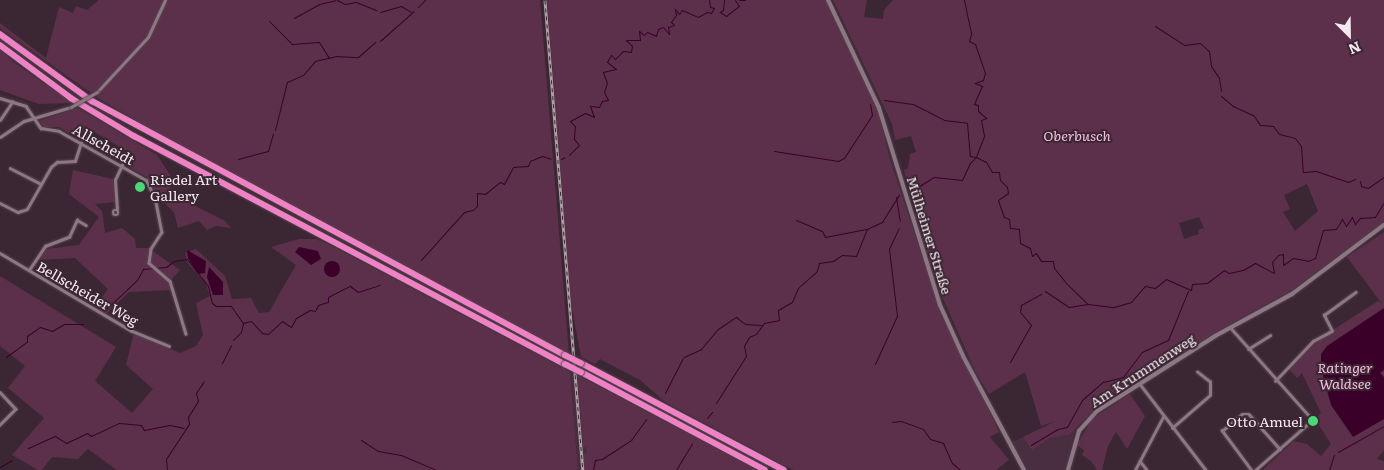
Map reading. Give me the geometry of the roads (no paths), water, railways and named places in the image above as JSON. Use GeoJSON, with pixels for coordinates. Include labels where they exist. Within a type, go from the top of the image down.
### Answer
{"type":"FeatureCollection","features":[{"type":"Feature","properties":{"kind":"highway"},"geometry":{"type":"LineString","coordinates":[[0,34],[100,106],[784,470]]}},
{"type":"Feature","properties":{"kind":"highway"},"geometry":{"type":"LineString","coordinates":[[0,45],[72,98],[134,136],[765,470]]}},
{"type":"Feature","properties":{"kind":"highway"},"geometry":{"type":"LineString","coordinates":[[134,136],[158,153]]}},
{"type":"Feature","properties":{"kind":"highway"},"geometry":{"type":"LineString","coordinates":[[312,235],[336,243]]}},
{"type":"Feature","properties":{"kind":"main road","name":"Mülheimer Straße"},"geometry":{"type":"LineString","coordinates":[[828,0],[879,108],[940,305],[963,356],[1024,470]]}},
{"type":"Feature","properties":{"kind":"main road","name":"Am Krummenweg"},"geometry":{"type":"LineString","coordinates":[[1068,470],[1082,425],[1097,411],[1231,327],[1292,294],[1384,225]]}},
{"type":"Feature","properties":{"kind":"street"},"geometry":{"type":"LineString","coordinates":[[0,136],[34,117],[71,107],[97,92],[148,37],[165,0]]}},
{"type":"Feature","properties":{"kind":"street","name":"Allscheidt"},"geometry":{"type":"LineString","coordinates":[[0,98],[26,106],[41,128],[59,131],[146,180],[155,198],[162,232],[151,249],[150,265],[170,281],[186,334]]}},
{"type":"Feature","properties":{"kind":"street"},"geometry":{"type":"LineString","coordinates":[[0,120],[12,102]]}},
{"type":"Feature","properties":{"kind":"street"},"geometry":{"type":"LineString","coordinates":[[0,203],[15,211],[24,210],[54,164],[73,162],[81,143]]}},
{"type":"Feature","properties":{"kind":"street"},"geometry":{"type":"LineString","coordinates":[[117,210],[114,180],[122,165]]}},
{"type":"Feature","properties":{"kind":"street"},"geometry":{"type":"LineString","coordinates":[[10,168],[41,184]]}},
{"type":"Feature","properties":{"kind":"street"},"geometry":{"type":"LineString","coordinates":[[29,270],[45,246],[68,236],[78,220],[86,225]]}},
{"type":"Feature","properties":{"kind":"street","name":"Bellscheider Weg"},"geometry":{"type":"LineString","coordinates":[[0,252],[132,331],[169,346]]}},
{"type":"Feature","properties":{"kind":"street"},"geometry":{"type":"LineString","coordinates":[[1275,380],[1313,341],[1332,331],[1324,315],[1356,292]]}},
{"type":"Feature","properties":{"kind":"street"},"geometry":{"type":"LineString","coordinates":[[1231,327],[1248,349],[1312,420],[1256,470]]}},
{"type":"Feature","properties":{"kind":"street"},"geometry":{"type":"LineString","coordinates":[[1248,349],[1270,335]]}},
{"type":"Feature","properties":{"kind":"street"},"geometry":{"type":"LineString","coordinates":[[1172,428],[1210,395],[1210,382],[1198,372]]}},
{"type":"Feature","properties":{"kind":"street"},"geometry":{"type":"LineString","coordinates":[[1140,384],[1206,470]]}},
{"type":"Feature","properties":{"kind":"street"},"geometry":{"type":"LineString","coordinates":[[0,392],[16,408],[0,425]]}},
{"type":"Feature","properties":{"kind":"street"},"geometry":{"type":"LineString","coordinates":[[1251,470],[1222,431],[1242,414],[1249,414],[1280,449]]}},
{"type":"Feature","properties":{"kind":"street"},"geometry":{"type":"LineString","coordinates":[[1136,470],[1164,417]]}},
{"type":"Feature","properties":{"kind":"street"},"geometry":{"type":"LineString","coordinates":[[1140,461],[1147,470]]}},
{"type":"Feature","properties":{"kind":"waterway"},"geometry":{"type":"LineString","coordinates":[[294,18],[319,4],[336,0]]}},
{"type":"Feature","properties":{"kind":"waterway"},"geometry":{"type":"LineString","coordinates":[[337,0],[345,4],[356,2],[376,10]]}},
{"type":"Feature","properties":{"kind":"waterway"},"geometry":{"type":"LineString","coordinates":[[418,7],[425,0]]}},
{"type":"Feature","properties":{"kind":"waterway"},"geometry":{"type":"LineString","coordinates":[[569,155],[579,145],[574,139],[575,126],[570,121],[585,113],[594,117],[590,106],[599,107],[602,101],[608,100],[604,92],[607,83],[603,72],[616,69],[607,62],[611,55],[615,59],[623,51],[631,52],[632,46],[626,40],[640,40],[639,31],[644,35],[647,32],[656,36],[658,29],[663,27],[669,34],[668,27],[674,25],[671,22],[676,15],[675,9],[679,14],[682,10],[698,17],[707,12],[711,13],[714,8],[710,7],[709,0]]}},
{"type":"Feature","properties":{"kind":"waterway"},"geometry":{"type":"LineString","coordinates":[[724,0],[723,10],[720,12],[726,16],[739,6],[735,0]]}},
{"type":"Feature","properties":{"kind":"waterway"},"geometry":{"type":"LineString","coordinates":[[739,0],[745,0]]}},
{"type":"Feature","properties":{"kind":"waterway"},"geometry":{"type":"LineString","coordinates":[[964,0],[971,34],[969,41],[975,44],[985,73],[983,80],[975,83],[982,86],[974,104],[978,105],[978,111],[986,118],[981,120],[984,136],[976,157],[986,162],[992,172],[999,172],[1000,180],[1007,187],[1008,193],[998,200],[1004,217],[1009,219],[1010,228],[1019,229],[1020,243],[1030,248],[1032,256],[1036,253],[1041,261],[1053,261],[1054,268],[1066,283],[1088,304],[1114,307],[1131,302],[1145,286],[1155,288],[1166,279],[1191,290],[1192,284],[1207,283],[1224,270],[1229,273],[1243,270],[1255,263],[1274,273],[1272,262],[1278,255],[1283,254],[1283,265],[1293,258],[1308,261],[1315,258],[1323,230],[1336,229],[1342,219],[1346,226],[1352,217],[1355,224],[1360,218],[1375,217],[1384,202]]}},
{"type":"Feature","properties":{"kind":"waterway"},"geometry":{"type":"LineString","coordinates":[[380,12],[401,6],[411,12]]}},
{"type":"Feature","properties":{"kind":"waterway"},"geometry":{"type":"LineString","coordinates":[[380,41],[414,11]]}},
{"type":"Feature","properties":{"kind":"waterway"},"geometry":{"type":"LineString","coordinates":[[269,21],[292,44],[319,42],[329,58]]}},
{"type":"Feature","properties":{"kind":"waterway"},"geometry":{"type":"LineString","coordinates":[[1155,26],[1184,45],[1200,43],[1209,51],[1211,66],[1219,78],[1221,91]]}},
{"type":"Feature","properties":{"kind":"waterway"},"geometry":{"type":"LineString","coordinates":[[275,130],[287,82],[303,75],[315,61],[336,56],[358,57],[375,42]]}},
{"type":"Feature","properties":{"kind":"waterway"},"geometry":{"type":"LineString","coordinates":[[1221,96],[1233,106],[1254,116],[1260,125],[1273,126],[1279,134],[1295,138],[1301,146],[1303,172],[1316,171],[1348,182],[1355,179]]}},
{"type":"Feature","properties":{"kind":"waterway"},"geometry":{"type":"LineString","coordinates":[[884,100],[913,104],[944,120],[967,123],[970,156],[975,157]]}},
{"type":"Feature","properties":{"kind":"waterway"},"geometry":{"type":"LineString","coordinates":[[774,151],[838,161],[844,158],[872,115],[870,104]]}},
{"type":"Feature","properties":{"kind":"waterway"},"geometry":{"type":"LineString","coordinates":[[238,159],[268,151],[273,134]]}},
{"type":"Feature","properties":{"kind":"waterway"},"geometry":{"type":"LineString","coordinates":[[421,260],[464,212],[473,210],[477,206],[477,193],[485,194],[500,182],[504,184],[513,167],[528,166],[530,161],[542,156],[551,159]]}},
{"type":"Feature","properties":{"kind":"waterway"},"geometry":{"type":"LineString","coordinates":[[561,159],[565,157]]}},
{"type":"Feature","properties":{"kind":"waterway"},"geometry":{"type":"LineString","coordinates":[[913,190],[934,177],[962,180],[970,163],[976,157]]}},
{"type":"Feature","properties":{"kind":"waterway"},"geometry":{"type":"LineString","coordinates":[[1360,181],[1361,186],[1368,188],[1384,177]]}},
{"type":"Feature","properties":{"kind":"waterway"},"geometry":{"type":"LineString","coordinates":[[716,403],[746,356],[744,346],[749,337],[756,334],[764,323],[779,320],[778,310],[792,302],[798,288],[817,271],[819,263],[833,261],[842,255],[856,256],[867,229],[882,222],[899,195]]}},
{"type":"Feature","properties":{"kind":"waterway"},"geometry":{"type":"LineString","coordinates":[[896,197],[900,221]]}},
{"type":"Feature","properties":{"kind":"waterway"},"geometry":{"type":"LineString","coordinates":[[796,220],[822,231],[825,237],[866,229]]}},
{"type":"Feature","properties":{"kind":"waterway"},"geometry":{"type":"LineString","coordinates":[[875,364],[897,316],[889,249],[899,228]]}},
{"type":"Feature","properties":{"kind":"waterway"},"geometry":{"type":"LineString","coordinates":[[106,309],[137,280],[143,269],[166,267],[174,261],[187,259],[208,286],[212,303],[216,306],[231,306],[243,323]]}},
{"type":"Feature","properties":{"kind":"waterway"},"geometry":{"type":"LineString","coordinates":[[233,340],[241,332],[243,323],[251,321],[262,333],[268,334],[282,321],[291,327],[296,318],[310,310],[315,311],[318,305],[328,302],[328,297],[350,286],[358,292],[380,285]]}},
{"type":"Feature","properties":{"kind":"waterway"},"geometry":{"type":"LineString","coordinates":[[1045,291],[1069,307],[1088,304]]}},
{"type":"Feature","properties":{"kind":"waterway"},"geometry":{"type":"LineString","coordinates":[[1031,445],[1058,429],[1067,427],[1082,400],[1103,382],[1123,377],[1142,352],[1168,340],[1188,291]]}},
{"type":"Feature","properties":{"kind":"waterway"},"geometry":{"type":"LineString","coordinates":[[1010,362],[1031,325],[1020,312],[1021,305],[1041,294]]}},
{"type":"Feature","properties":{"kind":"waterway"},"geometry":{"type":"LineString","coordinates":[[684,357],[701,349],[718,329],[736,317],[745,324],[761,325]]}},
{"type":"Feature","properties":{"kind":"waterway"},"geometry":{"type":"LineString","coordinates":[[6,357],[27,342],[27,336],[40,327],[52,331],[64,324],[83,324]]}},
{"type":"Feature","properties":{"kind":"waterway"},"geometry":{"type":"LineString","coordinates":[[222,363],[231,345]]}},
{"type":"Feature","properties":{"kind":"waterway"},"geometry":{"type":"LineString","coordinates":[[665,393],[683,358]]}},
{"type":"Feature","properties":{"kind":"waterway"},"geometry":{"type":"LineString","coordinates":[[167,470],[166,459],[189,424],[188,417],[198,401],[196,393],[204,381]]}},
{"type":"Feature","properties":{"kind":"waterway"},"geometry":{"type":"LineString","coordinates":[[707,418],[712,412]]}},
{"type":"Feature","properties":{"kind":"waterway"},"geometry":{"type":"LineString","coordinates":[[593,470],[595,460],[602,459],[631,440],[646,419]]}},
{"type":"Feature","properties":{"kind":"waterway"},"geometry":{"type":"LineString","coordinates":[[892,422],[901,421],[923,429],[930,439],[943,443],[952,463],[960,470]]}},
{"type":"Feature","properties":{"kind":"waterway"},"geometry":{"type":"LineString","coordinates":[[28,448],[55,436],[66,443],[87,433],[91,436],[119,423],[141,425],[144,430],[170,425],[184,428]]}},
{"type":"Feature","properties":{"kind":"waterway"},"geometry":{"type":"LineString","coordinates":[[1338,452],[1384,426]]}},
{"type":"Feature","properties":{"kind":"waterway"},"geometry":{"type":"LineString","coordinates":[[361,440],[378,451],[401,455],[436,470]]}},
{"type":"Feature","properties":{"kind":"waterway"},"geometry":{"type":"LineString","coordinates":[[676,470],[692,443]]}},
{"type":"Feature","properties":{"kind":"waterway"},"geometry":{"type":"LineString","coordinates":[[1329,470],[1334,455]]}},
{"type":"Feature","properties":{"kind":"waterway"},"geometry":{"type":"LineString","coordinates":[[0,467],[12,460]]}},
{"type":"Feature","properties":{"kind":"railway"},"geometry":{"type":"LineString","coordinates":[[545,0],[583,470]]}},
{"type":"Feature","properties":{"kind":"place","name":"Riedel Art Gallery"},"geometry":{"type":"Point","coordinates":[140,187]}},
{"type":"Feature","properties":{"kind":"place","name":"Otto Amuel"},"geometry":{"type":"Point","coordinates":[1313,421]}},
{"type":"Feature","properties":{"kind":"park label","name":"Oberbusch"},"geometry":{"type":"Point","coordinates":[1077,135]}},
{"type":"Feature","properties":{"kind":"park label","name":"Ratinger Waldsee"},"geometry":{"type":"Point","coordinates":[1345,376]}}]}
